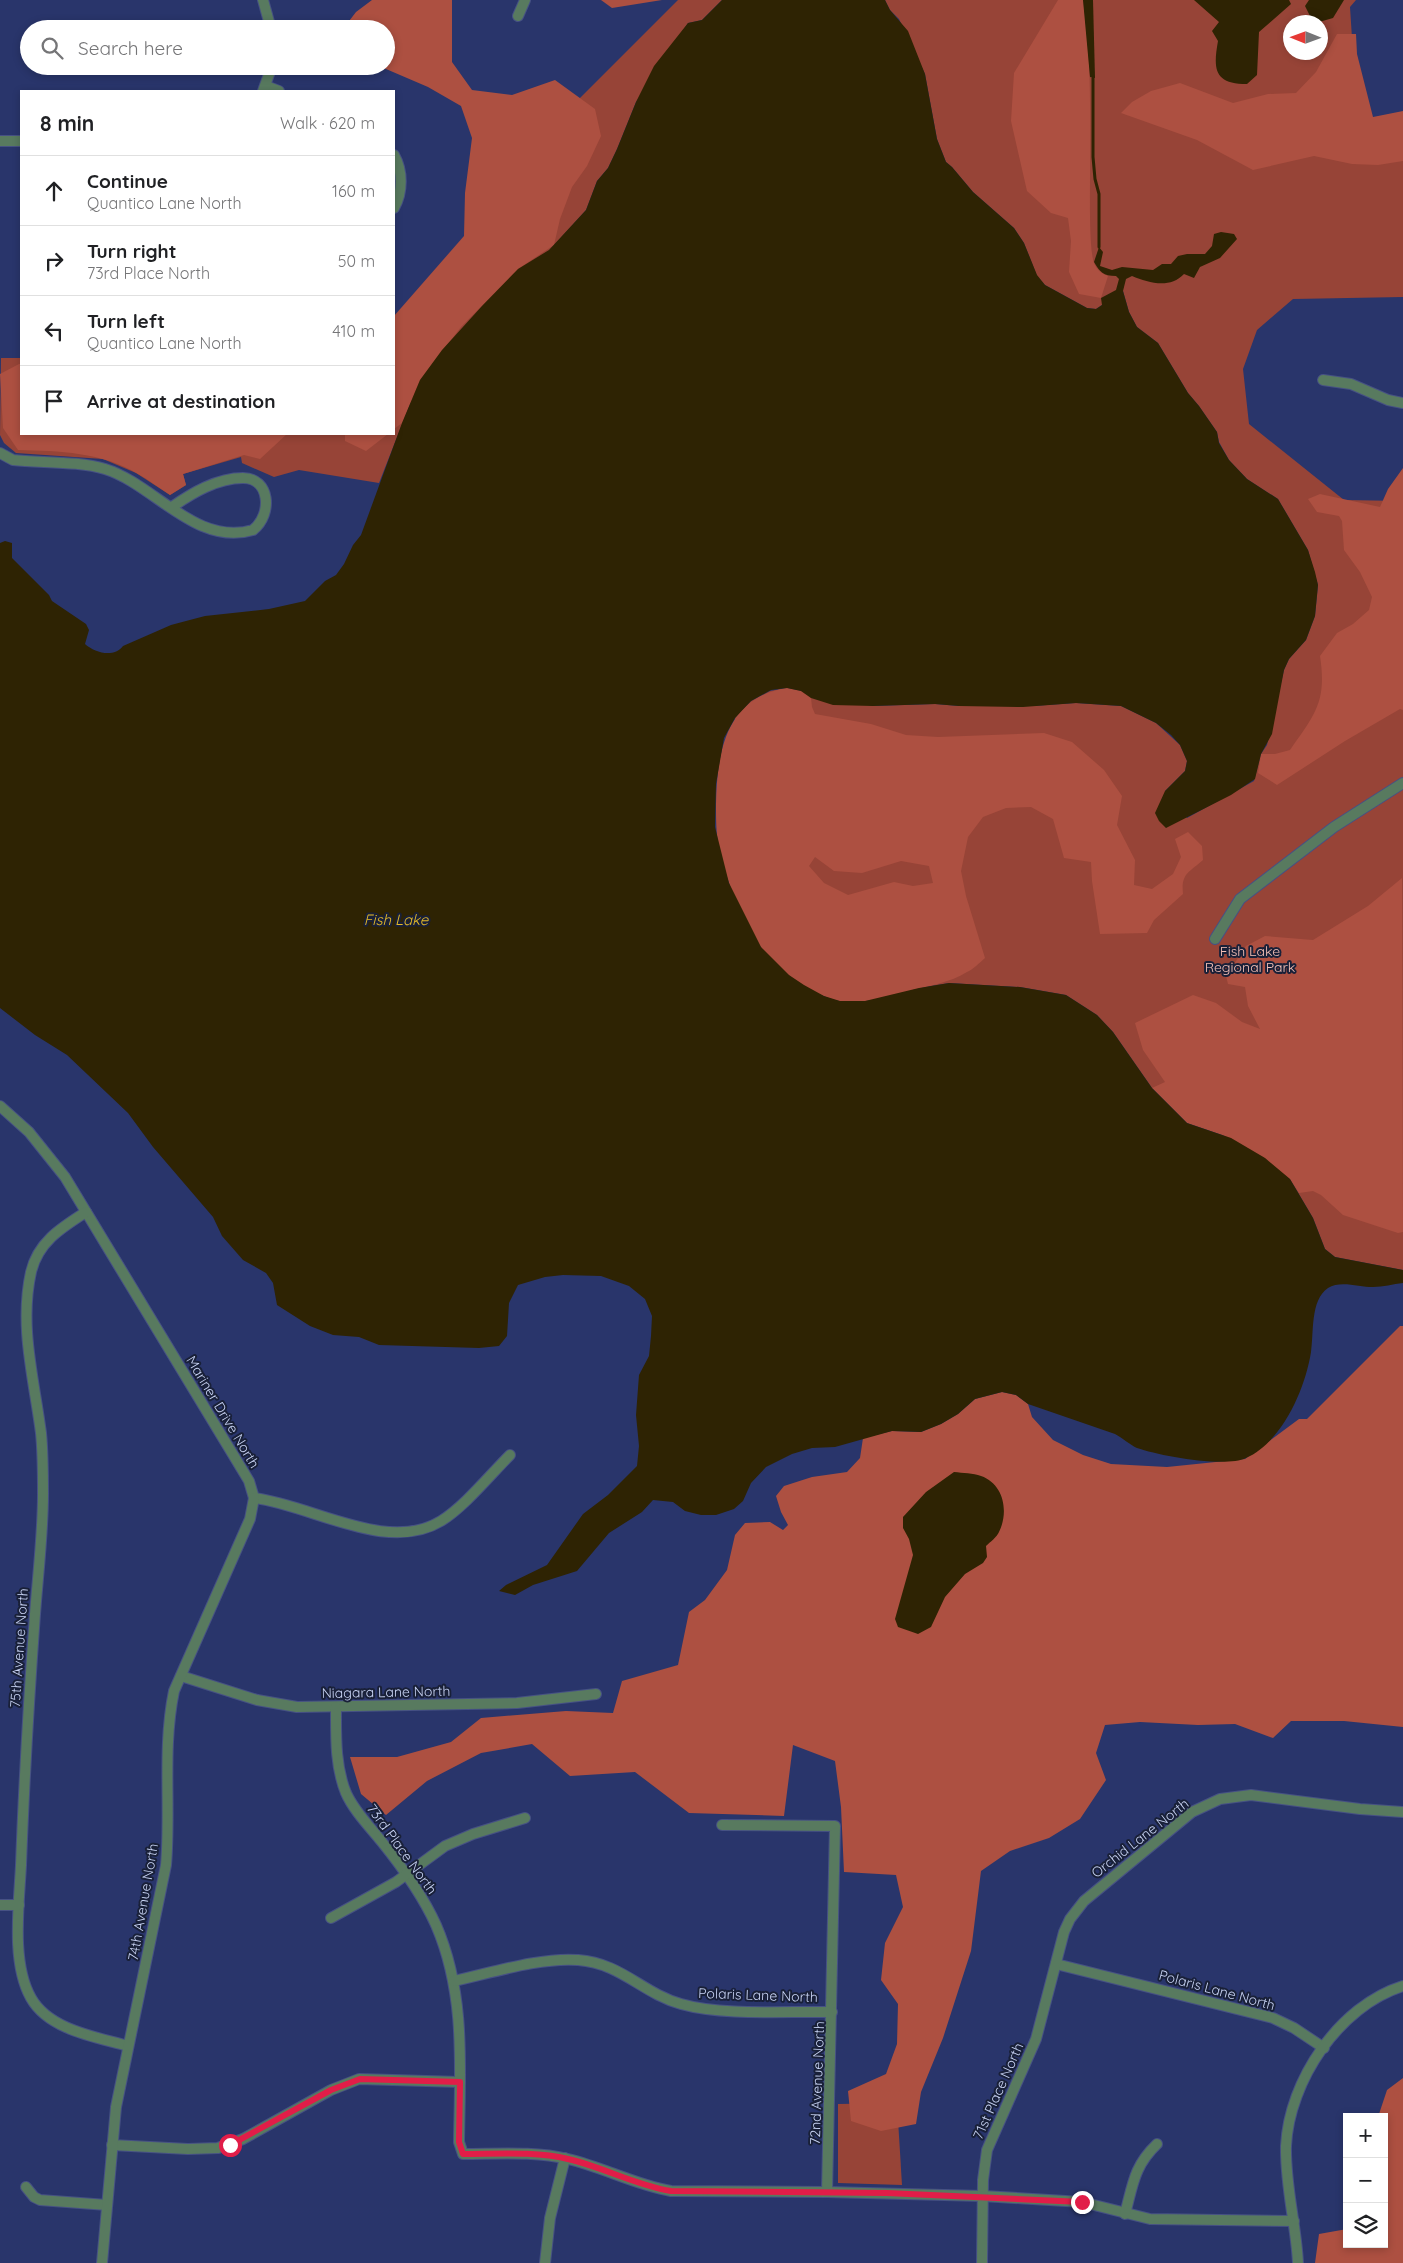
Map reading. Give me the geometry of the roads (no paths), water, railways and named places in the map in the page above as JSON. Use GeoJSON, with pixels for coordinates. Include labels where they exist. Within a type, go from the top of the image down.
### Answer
{"type":"FeatureCollection","features":[{"type":"Feature","properties":{"kind":"street"},"geometry":{"type":"LineString","coordinates":[[263,0],[269,20]]}},
{"type":"Feature","properties":{"kind":"street"},"geometry":{"type":"LineString","coordinates":[[518,16],[525,0]]}},
{"type":"Feature","properties":{"kind":"street"},"geometry":{"type":"LineString","coordinates":[[265,88],[269,75]]}},
{"type":"Feature","properties":{"kind":"street"},"geometry":{"type":"LineString","coordinates":[[0,141],[20,142]]}},
{"type":"Feature","properties":{"kind":"street"},"geometry":{"type":"LineString","coordinates":[[395,158],[400,172],[401,186],[395,206]]}},
{"type":"Feature","properties":{"kind":"street"},"geometry":{"type":"LineString","coordinates":[[1323,380],[1351,384],[1388,400],[1403,403]]}},
{"type":"Feature","properties":{"kind":"street"},"geometry":{"type":"LineString","coordinates":[[0,453],[13,460],[105,469],[130,480],[195,523],[233,533],[245,532],[257,527],[266,515],[267,506],[265,494],[259,485],[251,479],[243,478],[228,480],[201,489],[172,507]]}},
{"type":"Feature","properties":{"kind":"street"},"geometry":{"type":"LineString","coordinates":[[1215,939],[1240,899],[1334,828],[1403,783]]}},
{"type":"Feature","properties":{"kind":"street","name":"Mariner Drive North"},"geometry":{"type":"LineString","coordinates":[[0,1106],[29,1132],[49,1155],[86,1212],[246,1475],[254,1498]]}},
{"type":"Feature","properties":{"kind":"street","name":"75th Avenue North"},"geometry":{"type":"LineString","coordinates":[[86,1212],[57,1231],[38,1253],[32,1270],[27,1296],[28,1346],[41,1436],[43,1494],[19,1905],[20,1968],[30,1997],[39,2009],[58,2023],[73,2030],[128,2046]]}},
{"type":"Feature","properties":{"kind":"street"},"geometry":{"type":"LineString","coordinates":[[254,1498],[273,1500],[374,1530],[392,1534],[410,1533],[442,1521],[510,1455]]}},
{"type":"Feature","properties":{"kind":"street","name":"74th Avenue North"},"geometry":{"type":"LineString","coordinates":[[102,2263],[116,2107],[166,1865],[168,1836],[168,1717],[174,1691],[250,1519],[254,1498]]}},
{"type":"Feature","properties":{"kind":"street","name":"Niagara Lane North"},"geometry":{"type":"LineString","coordinates":[[181,1676],[266,1702],[297,1707],[517,1704],[596,1694]]}},
{"type":"Feature","properties":{"kind":"street","name":"73rd Place North"},"geometry":{"type":"LineString","coordinates":[[336,1707],[336,1753],[340,1774],[347,1794],[360,1814],[407,1874],[436,1925],[447,1954],[454,1981],[460,2023],[459,2142],[463,2154],[534,2155],[565,2158]]}},
{"type":"Feature","properties":{"kind":"street","name":"Orchid Lane North"},"geometry":{"type":"LineString","coordinates":[[1056,1964],[1064,1932],[1070,1919],[1084,1901],[1170,1829],[1206,1804],[1234,1796],[1251,1795],[1367,1810],[1403,1812]]}},
{"type":"Feature","properties":{"kind":"street"},"geometry":{"type":"LineString","coordinates":[[331,1918],[407,1874],[445,1846],[473,1834],[525,1818]]}},
{"type":"Feature","properties":{"kind":"street","name":"72nd Avenue North"},"geometry":{"type":"LineString","coordinates":[[722,1825],[835,1826],[827,2192]]}},
{"type":"Feature","properties":{"kind":"street"},"geometry":{"type":"LineString","coordinates":[[0,1905],[19,1905]]}},
{"type":"Feature","properties":{"kind":"street","name":"Polaris Lane North"},"geometry":{"type":"LineString","coordinates":[[454,1981],[554,1960],[577,1960],[597,1962],[622,1972],[660,1996],[702,2008],[832,2012]]}},
{"type":"Feature","properties":{"kind":"street","name":"Polaris Lane North"},"geometry":{"type":"LineString","coordinates":[[1056,1964],[1273,2018],[1294,2028],[1324,2048]]}},
{"type":"Feature","properties":{"kind":"street","name":"71st Place North"},"geometry":{"type":"LineString","coordinates":[[982,2263],[983,2196],[987,2150],[1036,2040],[1056,1964]]}},
{"type":"Feature","properties":{"kind":"street"},"geometry":{"type":"LineString","coordinates":[[1298,2263],[1286,2162],[1288,2131],[1296,2097],[1324,2048],[1345,2022],[1378,1997],[1403,1986]]}},
{"type":"Feature","properties":{"kind":"street"},"geometry":{"type":"LineString","coordinates":[[112,2144],[188,2149],[218,2148],[243,2139],[331,2090],[360,2079],[460,2082]]}},
{"type":"Feature","properties":{"kind":"street"},"geometry":{"type":"LineString","coordinates":[[1125,2214],[1138,2166],[1157,2144]]}},
{"type":"Feature","properties":{"kind":"street"},"geometry":{"type":"LineString","coordinates":[[545,2263],[550,2218],[565,2158],[650,2187],[671,2191],[827,2192],[1067,2200],[1157,2220],[1294,2221]]}},
{"type":"Feature","properties":{"kind":"street"},"geometry":{"type":"LineString","coordinates":[[26,2187],[34,2197],[40,2200],[108,2205]]}},
{"type":"Feature","properties":{"kind":"water","name":"Fish Lake"},"geometry":{"type":"Polygon","coordinates":[[[722,0],[885,0],[890,10],[908,31],[925,74],[937,139],[946,162],[973,192],[1014,228],[1024,243],[1037,275],[1045,285],[1087,308],[1096,309],[1102,305],[1101,298],[1116,290],[1119,279],[1116,276],[1102,273],[1094,262],[1099,247],[1103,252],[1100,266],[1112,270],[1122,267],[1153,270],[1162,264],[1171,264],[1178,256],[1205,254],[1212,246],[1214,234],[1221,232],[1234,234],[1237,239],[1220,258],[1200,267],[1194,278],[1184,274],[1172,282],[1159,283],[1145,281],[1132,276],[1126,279],[1123,291],[1129,312],[1137,327],[1158,343],[1188,393],[1217,432],[1219,443],[1229,460],[1247,479],[1278,499],[1308,550],[1318,585],[1315,616],[1306,640],[1289,659],[1284,670],[1272,734],[1261,754],[1255,779],[1231,795],[1166,828],[1159,821],[1155,813],[1165,791],[1185,771],[1187,761],[1180,745],[1171,735],[1156,723],[1121,706],[1076,703],[1023,707],[935,704],[833,705],[811,698],[801,691],[787,688],[771,690],[751,701],[735,718],[724,738],[716,784],[715,827],[729,883],[761,947],[789,975],[824,996],[840,1001],[865,1001],[949,983],[1020,987],[1066,995],[1097,1015],[1113,1032],[1152,1088],[1187,1123],[1231,1138],[1265,1158],[1290,1179],[1313,1218],[1325,1249],[1335,1257],[1403,1270],[1403,1283],[1380,1287],[1338,1284],[1322,1293],[1318,1300],[1314,1317],[1308,1367],[1297,1398],[1281,1427],[1270,1440],[1246,1458],[1223,1462],[1192,1460],[1147,1451],[1134,1447],[1115,1434],[1028,1404],[1016,1395],[1002,1392],[975,1399],[958,1414],[941,1424],[921,1432],[892,1431],[835,1447],[812,1448],[792,1454],[766,1467],[751,1483],[743,1501],[734,1509],[716,1515],[701,1515],[685,1511],[673,1502],[653,1500],[642,1512],[609,1533],[577,1571],[533,1585],[515,1595],[499,1591],[506,1585],[547,1565],[583,1514],[608,1495],[637,1466],[639,1446],[636,1415],[639,1375],[649,1356],[652,1316],[645,1299],[629,1286],[601,1276],[563,1275],[545,1277],[518,1285],[509,1303],[507,1336],[499,1346],[479,1348],[379,1345],[359,1337],[333,1335],[310,1326],[277,1305],[273,1283],[266,1273],[243,1260],[222,1236],[213,1217],[153,1147],[128,1113],[67,1055],[35,1035],[0,1008],[0,543],[5,541],[12,543],[12,558],[49,595],[52,601],[86,624],[89,630],[85,644],[94,650],[104,653],[115,652],[123,646],[171,625],[205,616],[269,609],[305,601],[325,581],[336,575],[361,535],[402,423],[420,380],[442,350],[518,269],[549,250],[586,210],[597,181],[608,168],[636,102],[654,66],[688,23],[702,20],[722,0]]]}},
{"type":"Feature","properties":{"kind":"water"},"geometry":{"type":"Polygon","coordinates":[[[1083,0],[1093,0],[1095,78],[1090,77],[1083,0]]]}},
{"type":"Feature","properties":{"kind":"water"},"geometry":{"type":"Polygon","coordinates":[[[1194,0],[1289,0],[1291,4],[1259,32],[1257,75],[1247,84],[1228,81],[1218,73],[1216,60],[1218,41],[1212,31],[1219,22],[1194,0]]]}},
{"type":"Feature","properties":{"kind":"water"},"geometry":{"type":"Polygon","coordinates":[[[1309,0],[1344,0],[1333,18],[1328,19],[1328,15],[1310,15],[1305,6],[1309,0]]]}},
{"type":"Feature","properties":{"kind":"water"},"geometry":{"type":"Polygon","coordinates":[[[954,1472],[981,1476],[995,1485],[1002,1500],[1004,1516],[997,1536],[986,1546],[987,1557],[983,1563],[965,1574],[945,1597],[931,1627],[918,1634],[898,1627],[895,1619],[913,1555],[909,1539],[903,1528],[903,1517],[926,1492],[954,1472]]]}},
{"type":"Feature","properties":{"kind":"waterway"},"geometry":{"type":"LineString","coordinates":[[1093,78],[1093,157],[1095,179],[1099,194],[1099,247]]}},
{"type":"Feature","properties":{"kind":"park label","name":"Fish Lake Regional Park"},"geometry":{"type":"Point","coordinates":[1250,960]}}]}
